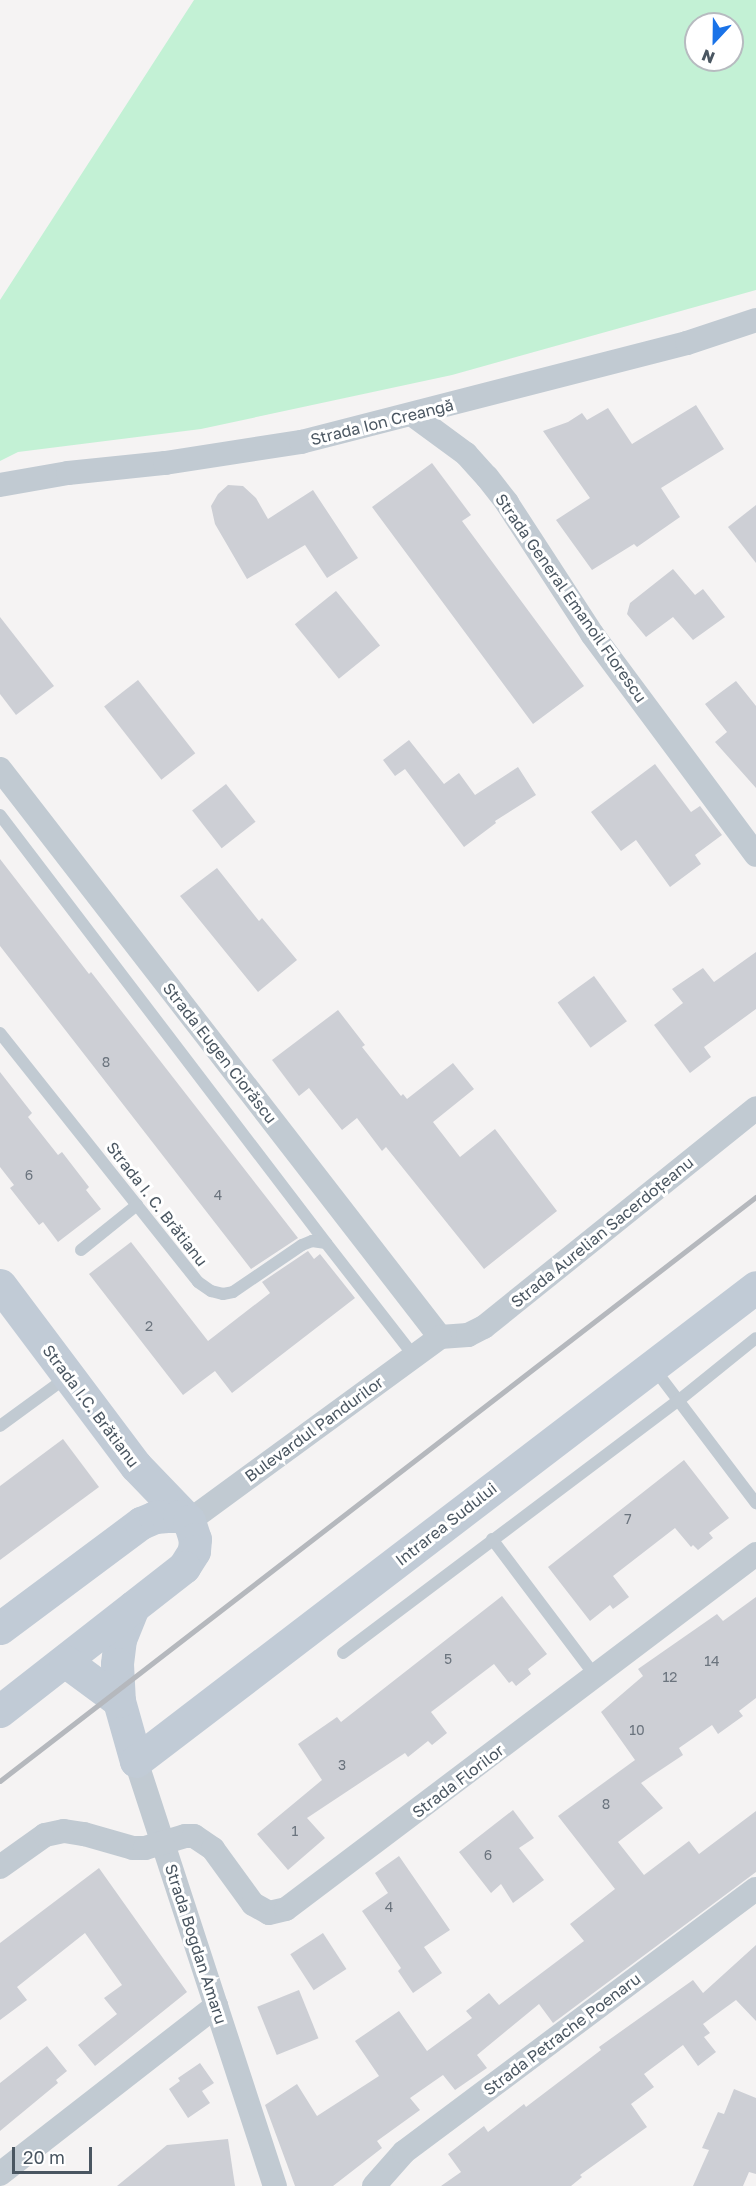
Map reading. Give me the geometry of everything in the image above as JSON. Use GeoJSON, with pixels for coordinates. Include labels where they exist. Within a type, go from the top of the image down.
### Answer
{"type":"FeatureCollection","features":[{"type":"Feature","properties":{"kind":"street","name":"Strada Ion Creangă"},"geometry":{"type":"LineString","coordinates":[[0,485],[68,473],[165,463],[301,442],[687,343],[756,321]]}},
{"type":"Feature","properties":{"kind":"street","name":"Strada General Emanoil Florescu"},"geometry":{"type":"LineString","coordinates":[[413,415],[466,454],[487,477],[507,503],[592,634],[756,855]]}},
{"type":"Feature","properties":{"kind":"street","name":"Strada Eugen Ciorăscu"},"geometry":{"type":"LineString","coordinates":[[4,784],[440,1337]]}},
{"type":"Feature","properties":{"kind":"street","name":"Strada Aurelian Sacerdoțeanu"},"geometry":{"type":"LineString","coordinates":[[440,1337],[468,1335],[484,1327],[756,1108]]}},
{"type":"Feature","properties":{"kind":"street","name":"Strada I.C. Brătianu"},"geometry":{"type":"LineString","coordinates":[[0,1285],[136,1466],[189,1521]]}},
{"type":"Feature","properties":{"kind":"street","name":"Intrarea Sudului"},"geometry":{"type":"LineString","coordinates":[[136,1761],[756,1287]]}},
{"type":"Feature","properties":{"kind":"street","name":"Bulevardul Pandurilor"},"geometry":{"type":"LineString","coordinates":[[189,1521],[440,1337]]}},
{"type":"Feature","properties":{"kind":"street"},"geometry":{"type":"LineString","coordinates":[[0,1628],[141,1523],[155,1517],[167,1516],[179,1516],[189,1521],[195,1539],[190,1560],[134,1607],[0,1711]]}},
{"type":"Feature","properties":{"kind":"street","name":"Strada Florilor"},"geometry":{"type":"LineString","coordinates":[[163,1843],[185,1836],[205,1842],[253,1904],[261,1910],[279,1912],[313,1890],[756,1554]]}},
{"type":"Feature","properties":{"kind":"street","name":"Strada Bogdan Amaru"},"geometry":{"type":"LineString","coordinates":[[134,1607],[120,1639],[117,1664],[119,1701],[136,1761],[275,2186]]}},
{"type":"Feature","properties":{"kind":"street"},"geometry":{"type":"LineString","coordinates":[[65,1661],[119,1701]]}},
{"type":"Feature","properties":{"kind":"street"},"geometry":{"type":"LineString","coordinates":[[0,1867],[45,1835],[64,1831],[84,1834],[133,1848],[163,1843]]}},
{"type":"Feature","properties":{"kind":"street","name":"Strada Petrache Poenaru"},"geometry":{"type":"LineString","coordinates":[[374,2186],[404,2152],[756,1889]]}},
{"type":"Feature","properties":{"kind":"street"},"geometry":{"type":"LineString","coordinates":[[0,2174],[216,2006]]}},
{"type":"Feature","properties":{"kind":"lane"},"geometry":{"type":"LineString","coordinates":[[0,815],[414,1356]]}},
{"type":"Feature","properties":{"kind":"lane","name":"Strada I. C. Brătianu"},"geometry":{"type":"LineString","coordinates":[[0,1033],[198,1282],[211,1291],[224,1294],[233,1292],[302,1245],[312,1240],[326,1243]]}},
{"type":"Feature","properties":{"kind":"lane"},"geometry":{"type":"LineString","coordinates":[[81,1250],[136,1204]]}},
{"type":"Feature","properties":{"kind":"lane"},"geometry":{"type":"LineString","coordinates":[[343,1653],[678,1401],[756,1338]]}},
{"type":"Feature","properties":{"kind":"lane"},"geometry":{"type":"LineString","coordinates":[[652,1366],[756,1503]]}},
{"type":"Feature","properties":{"kind":"lane"},"geometry":{"type":"LineString","coordinates":[[0,1426],[68,1376]]}},
{"type":"Feature","properties":{"kind":"lane"},"geometry":{"type":"LineString","coordinates":[[492,1539],[596,1677]]}},
{"type":"Feature","properties":{"kind":"green space"},"geometry":{"type":"Polygon","coordinates":[[[194,0],[756,0],[756,290],[452,375],[201,429],[18,452],[0,461],[0,300],[194,0]]]}},
{"type":"Feature","properties":{"kind":"building"},"geometry":{"type":"Polygon","coordinates":[[[696,405],[724,449],[661,488],[680,517],[637,547],[634,544],[592,570],[556,520],[590,498],[543,431],[568,422],[582,413],[587,420],[608,408],[632,444],[696,405]]]}},
{"type":"Feature","properties":{"kind":"building"},"geometry":{"type":"Polygon","coordinates":[[[432,463],[471,515],[462,521],[584,686],[533,724],[372,507],[432,463]]]}},
{"type":"Feature","properties":{"kind":"building"},"geometry":{"type":"Polygon","coordinates":[[[228,485],[243,486],[256,498],[268,519],[313,490],[358,558],[327,578],[305,545],[247,579],[215,524],[211,506],[218,494],[228,485]]]}},
{"type":"Feature","properties":{"kind":"building"},"geometry":{"type":"Polygon","coordinates":[[[756,505],[756,563],[728,527],[756,505]]]}},
{"type":"Feature","properties":{"kind":"building"},"geometry":{"type":"Polygon","coordinates":[[[673,569],[695,595],[703,589],[725,617],[693,640],[673,617],[646,637],[627,614],[630,603],[673,569]]]}},
{"type":"Feature","properties":{"kind":"building"},"geometry":{"type":"Polygon","coordinates":[[[336,591],[380,645],[339,679],[295,624],[336,591]]]}},
{"type":"Feature","properties":{"kind":"building"},"geometry":{"type":"Polygon","coordinates":[[[0,617],[54,686],[16,715],[0,694],[0,617]]]}},
{"type":"Feature","properties":{"kind":"building"},"geometry":{"type":"Polygon","coordinates":[[[138,680],[195,753],[161,780],[104,706],[138,680]]]}},
{"type":"Feature","properties":{"kind":"building"},"geometry":{"type":"Polygon","coordinates":[[[736,681],[756,706],[756,788],[715,742],[727,732],[705,704],[736,681]]]}},
{"type":"Feature","properties":{"kind":"building"},"geometry":{"type":"Polygon","coordinates":[[[409,740],[444,784],[459,773],[475,795],[518,767],[536,795],[495,821],[496,823],[464,847],[405,769],[395,776],[383,760],[409,740]]]}},
{"type":"Feature","properties":{"kind":"building"},"geometry":{"type":"Polygon","coordinates":[[[655,764],[691,812],[700,806],[722,835],[695,855],[701,864],[670,887],[636,840],[621,851],[591,812],[655,764]]]}},
{"type":"Feature","properties":{"kind":"building"},"geometry":{"type":"Polygon","coordinates":[[[226,784],[256,822],[222,848],[192,810],[226,784]]]}},
{"type":"Feature","properties":{"kind":"building"},"geometry":{"type":"Polygon","coordinates":[[[0,859],[298,1238],[251,1269],[0,946],[0,859]]]}},
{"type":"Feature","properties":{"kind":"building"},"geometry":{"type":"Polygon","coordinates":[[[217,868],[259,921],[262,918],[297,960],[258,992],[180,896],[217,868]]]}},
{"type":"Feature","properties":{"kind":"building"},"geometry":{"type":"Polygon","coordinates":[[[756,952],[756,1009],[704,1047],[711,1057],[690,1073],[654,1025],[683,1003],[672,989],[703,968],[714,982],[756,952]]]}},
{"type":"Feature","properties":{"kind":"building"},"geometry":{"type":"Polygon","coordinates":[[[594,976],[627,1021],[591,1048],[558,1002],[594,976]]]}},
{"type":"Feature","properties":{"kind":"building"},"geometry":{"type":"Polygon","coordinates":[[[338,1010],[365,1045],[362,1047],[401,1096],[403,1094],[407,1099],[453,1063],[474,1089],[433,1122],[460,1157],[495,1129],[557,1211],[484,1269],[386,1147],[382,1151],[357,1118],[342,1130],[309,1088],[299,1096],[272,1060],[338,1010]]]}},
{"type":"Feature","properties":{"kind":"building"},"geometry":{"type":"Polygon","coordinates":[[[0,1072],[32,1113],[28,1117],[58,1155],[62,1152],[89,1187],[86,1190],[101,1209],[58,1242],[43,1222],[39,1225],[10,1188],[14,1185],[0,1167],[0,1072]]]}},
{"type":"Feature","properties":{"kind":"building"},"geometry":{"type":"Polygon","coordinates":[[[131,1242],[208,1341],[270,1293],[262,1282],[308,1251],[314,1259],[320,1254],[355,1298],[232,1393],[215,1371],[183,1395],[89,1274],[131,1242]]]}},
{"type":"Feature","properties":{"kind":"building"},"geometry":{"type":"Polygon","coordinates":[[[63,1439],[99,1487],[0,1560],[0,1486],[63,1439]]]}},
{"type":"Feature","properties":{"kind":"building"},"geometry":{"type":"Polygon","coordinates":[[[684,1460],[729,1518],[709,1533],[713,1538],[698,1550],[693,1545],[691,1547],[675,1528],[613,1576],[629,1597],[613,1609],[610,1605],[590,1621],[548,1567],[684,1460]]]}},
{"type":"Feature","properties":{"kind":"building"},"geometry":{"type":"Polygon","coordinates":[[[502,1596],[547,1654],[528,1669],[531,1674],[516,1686],[512,1681],[509,1683],[494,1664],[431,1712],[447,1733],[432,1745],[428,1741],[408,1757],[405,1753],[307,1818],[325,1838],[288,1870],[257,1834],[322,1780],[298,1744],[337,1717],[341,1722],[502,1596]]]}},
{"type":"Feature","properties":{"kind":"building"},"geometry":{"type":"Polygon","coordinates":[[[756,1597],[756,1698],[739,1711],[743,1716],[718,1734],[712,1725],[679,1748],[683,1755],[641,1783],[663,1808],[618,1842],[644,1875],[689,1841],[699,1854],[756,1811],[756,1872],[553,2023],[539,2004],[477,2055],[487,2068],[455,2090],[443,2075],[410,2098],[420,2110],[377,2141],[382,2148],[333,2186],[295,2186],[265,2105],[297,2084],[317,2116],[379,2076],[355,2041],[399,2011],[427,2051],[472,2018],[466,2011],[489,1993],[499,2005],[584,1941],[570,1924],[615,1889],[558,1816],[635,1760],[601,1712],[643,1676],[638,1669],[717,1614],[723,1621],[756,1597]]]}},
{"type":"Feature","properties":{"kind":"building"},"geometry":{"type":"Polygon","coordinates":[[[513,1810],[534,1838],[519,1848],[544,1880],[513,1903],[501,1884],[491,1893],[459,1852],[513,1810]]]}},
{"type":"Feature","properties":{"kind":"building"},"geometry":{"type":"Polygon","coordinates":[[[399,1856],[450,1930],[424,1947],[442,1973],[413,1993],[398,1971],[401,1968],[362,1911],[388,1893],[375,1873],[399,1856]]]}},
{"type":"Feature","properties":{"kind":"building"},"geometry":{"type":"Polygon","coordinates":[[[99,1868],[187,1992],[95,2066],[78,2045],[117,2014],[104,1998],[122,1985],[85,1933],[17,1987],[27,2000],[0,2020],[0,1943],[99,1868]]]}},
{"type":"Feature","properties":{"kind":"building"},"geometry":{"type":"Polygon","coordinates":[[[323,1933],[346,1969],[314,1990],[290,1954],[323,1933]]]}},
{"type":"Feature","properties":{"kind":"building"},"geometry":{"type":"Polygon","coordinates":[[[756,1945],[756,2021],[736,2000],[703,2024],[710,2033],[704,2037],[716,2052],[698,2066],[683,2045],[644,2074],[654,2087],[631,2104],[647,2127],[580,2175],[582,2177],[571,2186],[441,2186],[461,2172],[448,2154],[484,2126],[488,2132],[524,2104],[526,2107],[601,2050],[599,2047],[693,1980],[703,1993],[756,1945]]]}},
{"type":"Feature","properties":{"kind":"building"},"geometry":{"type":"Polygon","coordinates":[[[299,1990],[318,2038],[277,2055],[257,2007],[299,1990]]]}},
{"type":"Feature","properties":{"kind":"building"},"geometry":{"type":"Polygon","coordinates":[[[47,2046],[67,2071],[56,2080],[58,2083],[0,2131],[0,2083],[47,2046]]]}},
{"type":"Feature","properties":{"kind":"building"},"geometry":{"type":"Polygon","coordinates":[[[200,2063],[214,2083],[202,2091],[210,2103],[188,2118],[169,2089],[180,2081],[178,2078],[200,2063]]]}},
{"type":"Feature","properties":{"kind":"building"},"geometry":{"type":"Polygon","coordinates":[[[734,2089],[756,2098],[756,2174],[749,2172],[743,2186],[693,2186],[709,2150],[702,2148],[718,2112],[724,2114],[734,2089]]]}},
{"type":"Feature","properties":{"kind":"building"},"geometry":{"type":"Polygon","coordinates":[[[228,2139],[235,2186],[117,2186],[167,2145],[228,2139]]]}},
{"type":"Feature","properties":{"kind":"railway"},"geometry":{"type":"LineString","coordinates":[[0,1781],[756,1197]]}}]}
